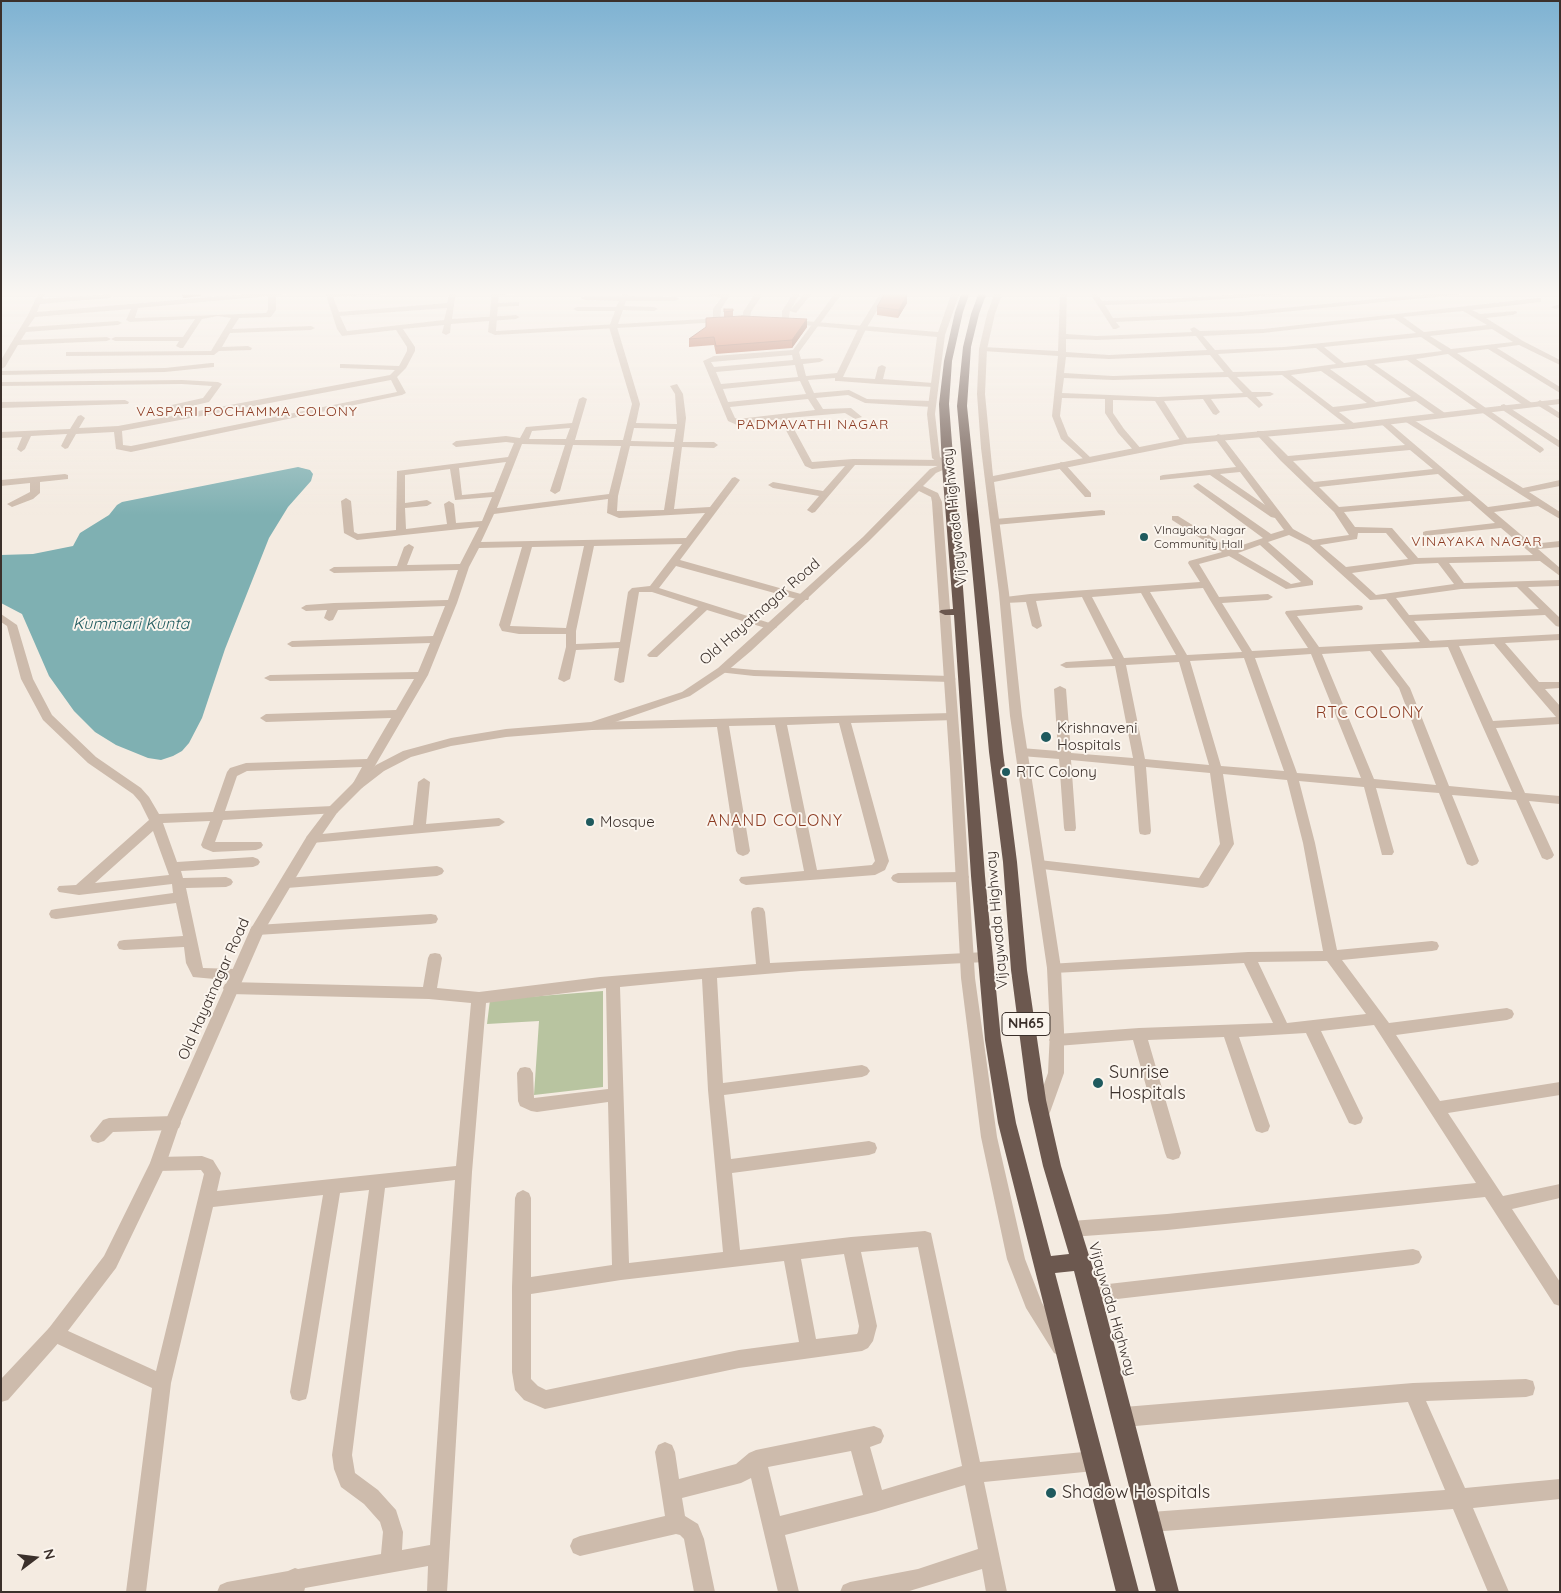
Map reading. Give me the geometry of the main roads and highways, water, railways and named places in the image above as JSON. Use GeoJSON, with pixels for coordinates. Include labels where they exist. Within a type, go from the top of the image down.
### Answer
{"type":"FeatureCollection","features":[{"type":"Feature","properties":{"kind":"highway","name":"Vijaywada Highway"},"geometry":{"type":"LineString","coordinates":[[948,366],[944,404],[944,465],[952,612],[993,1040],[1007,1123],[1128,1592]]}},
{"type":"Feature","properties":{"kind":"highway","name":"Vijaywada Highway"},"geometry":{"type":"LineString","coordinates":[[965,366],[963,380],[965,441],[996,752],[1010,862],[1019,970],[1028,1038],[1052,1166],[1092,1294],[1168,1592]]}},
{"type":"Feature","properties":{"kind":"highway"},"geometry":{"type":"LineString","coordinates":[[1043,1266],[1081,1261]]}},
{"type":"Feature","properties":{"kind":"water","name":"Kummari Kunta"},"geometry":{"type":"Polygon","coordinates":[[[298,467],[310,470],[313,474],[311,481],[288,507],[269,538],[225,649],[202,718],[189,743],[182,751],[161,760],[148,758],[116,745],[95,732],[74,711],[49,676],[22,614],[1,603],[1,555],[33,554],[73,546],[80,533],[109,515],[122,502],[298,467]]]}},
{"type":"Feature","properties":{"kind":"place","name":"VInayaka Nagar Community Hall"},"geometry":{"type":"Point","coordinates":[1144,537]}},
{"type":"Feature","properties":{"kind":"place","name":"Krishnaveni Hospitals"},"geometry":{"type":"Point","coordinates":[1046,737]}},
{"type":"Feature","properties":{"kind":"place","name":"RTC Colony"},"geometry":{"type":"Point","coordinates":[1006,772]}},
{"type":"Feature","properties":{"kind":"place","name":"Mosque"},"geometry":{"type":"Point","coordinates":[590,822]}},
{"type":"Feature","properties":{"kind":"place","name":"Sunrise Hospitals"},"geometry":{"type":"Point","coordinates":[1098,1083]}},
{"type":"Feature","properties":{"kind":"place","name":"Shadow Hospitals"},"geometry":{"type":"Point","coordinates":[1051,1493]}},
{"type":"Feature","properties":{"kind":"district","name":"VASPARI POCHAMMA COLONY"},"geometry":{"type":"Point","coordinates":[247,412]}},
{"type":"Feature","properties":{"kind":"district","name":"PADMAVATHI NAGAR"},"geometry":{"type":"Point","coordinates":[813,425]}},
{"type":"Feature","properties":{"kind":"district","name":"VINAYAKA NAGAR"},"geometry":{"type":"Point","coordinates":[1477,542]}},
{"type":"Feature","properties":{"kind":"district","name":"RTC COLONY"},"geometry":{"type":"Point","coordinates":[1370,713]}},
{"type":"Feature","properties":{"kind":"district","name":"ANAND COLONY"},"geometry":{"type":"Point","coordinates":[775,821]}}]}
